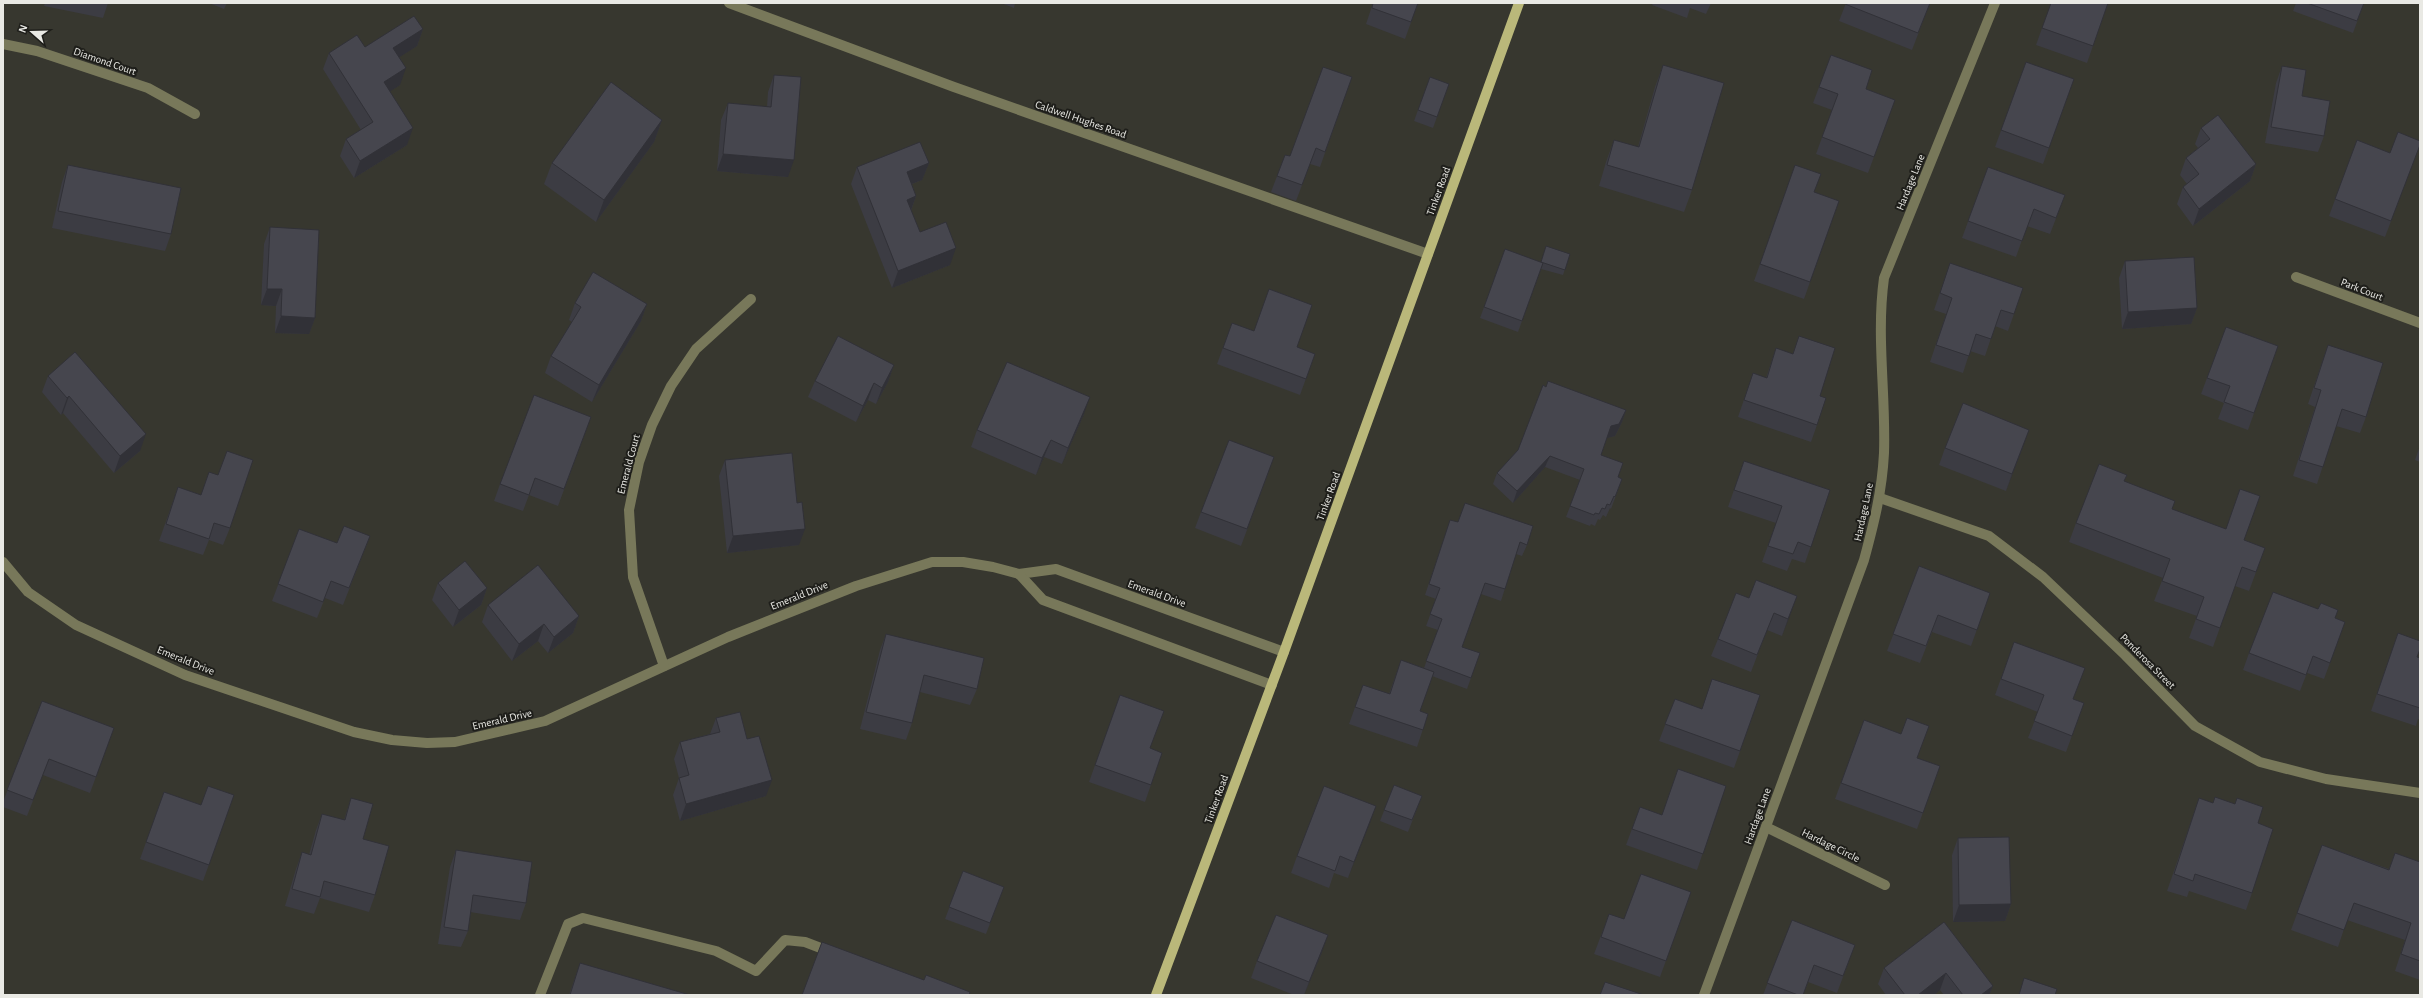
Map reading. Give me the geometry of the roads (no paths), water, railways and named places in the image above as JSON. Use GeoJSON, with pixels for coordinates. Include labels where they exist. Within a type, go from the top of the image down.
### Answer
{"type":"FeatureCollection","features":[{"type":"Feature","properties":{"kind":"main road","name":"Tinker Road"},"geometry":{"type":"LineString","coordinates":[[1156,995],[1272,685],[1519,3]]}},
{"type":"Feature","properties":{"kind":"street","name":"Caldwell Hughes Road"},"geometry":{"type":"LineString","coordinates":[[729,3],[962,90],[1428,254]]}},
{"type":"Feature","properties":{"kind":"street","name":"Hardage Lane"},"geometry":{"type":"LineString","coordinates":[[1704,995],[1864,560],[1880,498],[1884,452],[1880,309],[1884,278],[1995,3]]}},
{"type":"Feature","properties":{"kind":"street","name":"Diamond Court"},"geometry":{"type":"LineString","coordinates":[[3,44],[37,51],[148,88],[195,114]]}},
{"type":"Feature","properties":{"kind":"street","name":"Park Court"},"geometry":{"type":"LineString","coordinates":[[2296,277],[2420,323]]}},
{"type":"Feature","properties":{"kind":"street","name":"Emerald Court"},"geometry":{"type":"LineString","coordinates":[[664,666],[633,577],[629,510],[639,462],[652,425],[670,386],[696,349],[751,299]]}},
{"type":"Feature","properties":{"kind":"street","name":"Ponderosa Street"},"geometry":{"type":"LineString","coordinates":[[1880,498],[1989,536],[2043,577],[2125,655],[2195,726],[2260,762],[2326,779],[2420,793]]}},
{"type":"Feature","properties":{"kind":"street","name":"Emerald Drive"},"geometry":{"type":"LineString","coordinates":[[3,562],[28,592],[76,625],[185,675],[354,732],[392,740],[426,744],[455,742],[544,721],[728,637],[856,586],[932,562],[963,562],[1019,574],[1056,569],[1284,652]]}},
{"type":"Feature","properties":{"kind":"street"},"geometry":{"type":"LineString","coordinates":[[1019,574],[1043,600],[1272,685]]}},
{"type":"Feature","properties":{"kind":"street","name":"Hardage Circle"},"geometry":{"type":"LineString","coordinates":[[1766,827],[1884,885]]}},
{"type":"Feature","properties":{"kind":"street"},"geometry":{"type":"LineString","coordinates":[[540,995],[568,924],[583,918],[716,951],[756,971],[785,940],[805,942],[841,956]]}}]}
